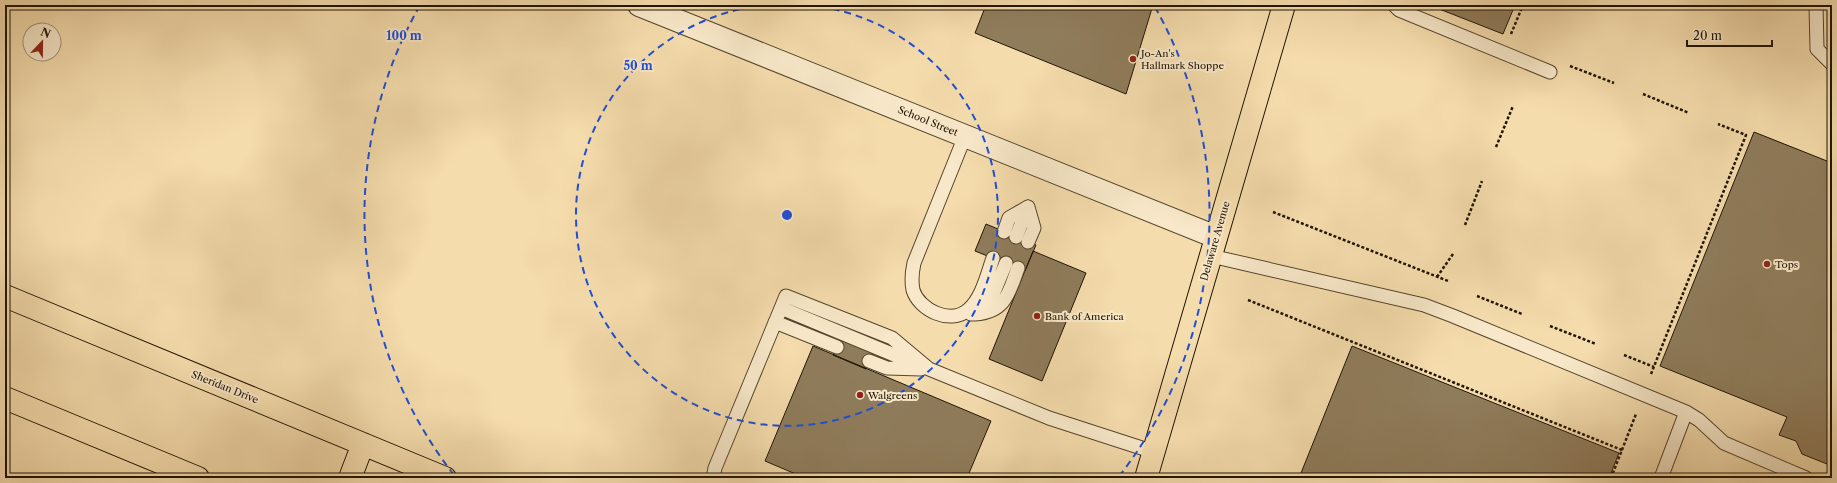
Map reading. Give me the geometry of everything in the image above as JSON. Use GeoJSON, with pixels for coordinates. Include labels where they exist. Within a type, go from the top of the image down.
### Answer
{"type":"FeatureCollection","features":[{"type":"Feature","properties":{"kind":"main road","name":"Delaware Avenue"},"geometry":{"type":"LineString","coordinates":[[1146,478],[1284,5]]}},
{"type":"Feature","properties":{"kind":"main road","name":"Sheridan Drive"},"geometry":{"type":"LineString","coordinates":[[5,296],[445,478]]}},
{"type":"Feature","properties":{"kind":"main road"},"geometry":{"type":"LineString","coordinates":[[5,398],[198,478]]}},
{"type":"Feature","properties":{"kind":"main road"},"geometry":{"type":"LineString","coordinates":[[350,478],[363,444]]}},
{"type":"Feature","properties":{"kind":"street","name":"School Street"},"geometry":{"type":"LineString","coordinates":[[639,5],[965,136],[1214,246]]}},
{"type":"Feature","properties":{"kind":"lane"},"geometry":{"type":"LineString","coordinates":[[1394,5],[1399,10],[1550,72]]}},
{"type":"Feature","properties":{"kind":"lane"},"geometry":{"type":"LineString","coordinates":[[1816,5],[1817,49],[1832,64]]}},
{"type":"Feature","properties":{"kind":"lane"},"geometry":{"type":"LineString","coordinates":[[965,136],[914,262],[911,276],[914,290],[919,301],[928,309],[943,315],[970,315],[991,299],[1012,266]]}},
{"type":"Feature","properties":{"kind":"lane"},"geometry":{"type":"LineString","coordinates":[[1004,232],[1009,218],[1028,207],[1034,228],[1022,239]]}},
{"type":"Feature","properties":{"kind":"lane"},"geometry":{"type":"LineString","coordinates":[[1214,246],[1424,305],[1686,412],[1699,420],[1724,443],[1806,478]]}},
{"type":"Feature","properties":{"kind":"lane"},"geometry":{"type":"LineString","coordinates":[[955,316],[967,311],[976,302],[993,258]]}},
{"type":"Feature","properties":{"kind":"lane"},"geometry":{"type":"LineString","coordinates":[[713,478],[715,468],[783,302],[929,369],[1049,418],[1154,452]]}},
{"type":"Feature","properties":{"kind":"lane"},"geometry":{"type":"LineString","coordinates":[[775,322],[836,347]]}},
{"type":"Feature","properties":{"kind":"lane"},"geometry":{"type":"LineString","coordinates":[[869,361],[887,368],[929,369]]}},
{"type":"Feature","properties":{"kind":"lane"},"geometry":{"type":"LineString","coordinates":[[1661,478],[1686,412]]}},
{"type":"Feature","properties":{"kind":"path"},"geometry":{"type":"LineString","coordinates":[[1569,65],[1614,83]]}},
{"type":"Feature","properties":{"kind":"path"},"geometry":{"type":"LineString","coordinates":[[1643,94],[1689,113]]}},
{"type":"Feature","properties":{"kind":"path"},"geometry":{"type":"LineString","coordinates":[[1496,147],[1513,106]]}},
{"type":"Feature","properties":{"kind":"path"},"geometry":{"type":"LineString","coordinates":[[1650,375],[1746,135],[1718,124]]}},
{"type":"Feature","properties":{"kind":"path"},"geometry":{"type":"LineString","coordinates":[[1464,225],[1482,180]]}},
{"type":"Feature","properties":{"kind":"path"},"geometry":{"type":"LineString","coordinates":[[1274,212],[1448,281]]}},
{"type":"Feature","properties":{"kind":"path"},"geometry":{"type":"LineString","coordinates":[[1437,277],[1453,254]]}},
{"type":"Feature","properties":{"kind":"path"},"geometry":{"type":"LineString","coordinates":[[1477,296],[1522,314]]}},
{"type":"Feature","properties":{"kind":"path"},"geometry":{"type":"LineString","coordinates":[[1248,300],[1622,450]]}},
{"type":"Feature","properties":{"kind":"path"},"geometry":{"type":"LineString","coordinates":[[1550,326],[1596,344]]}},
{"type":"Feature","properties":{"kind":"path"},"geometry":{"type":"LineString","coordinates":[[1624,356],[1654,367]]}},
{"type":"Feature","properties":{"kind":"path"},"geometry":{"type":"LineString","coordinates":[[1611,478],[1636,414]]}},
{"type":"Feature","properties":{"kind":"building"},"geometry":{"type":"Polygon","coordinates":[[[986,5],[1153,5],[1126,94],[975,33],[986,5]]]}},
{"type":"Feature","properties":{"kind":"building"},"geometry":{"type":"Polygon","coordinates":[[[1429,5],[1515,5],[1503,34],[1429,5]]]}},
{"type":"Feature","properties":{"kind":"building","name":"Tops"},"geometry":{"type":"Polygon","coordinates":[[[1754,132],[1832,163],[1832,466],[1802,454],[1796,441],[1779,435],[1787,417],[1660,366],[1754,132]]]}},
{"type":"Feature","properties":{"kind":"building"},"geometry":{"type":"Polygon","coordinates":[[[986,224],[1036,245],[1025,271],[975,251],[986,224]]]}},
{"type":"Feature","properties":{"kind":"building","name":"Bank of America"},"geometry":{"type":"Polygon","coordinates":[[[1033,251],[1086,273],[1042,381],[989,359],[1033,251]]]}},
{"type":"Feature","properties":{"kind":"building"},"geometry":{"type":"Polygon","coordinates":[[[842,334],[875,348],[866,369],[833,355],[842,334]]]}},
{"type":"Feature","properties":{"kind":"building","name":"Walgreens"},"geometry":{"type":"Polygon","coordinates":[[[813,346],[991,421],[967,478],[805,478],[765,461],[813,346]]]}},
{"type":"Feature","properties":{"kind":"building"},"geometry":{"type":"Polygon","coordinates":[[[1352,346],[1619,453],[1609,478],[1299,478],[1352,346]]]}},
{"type":"Feature","properties":{"kind":"place","name":"Jo-An's Hallmark Shoppe"},"geometry":{"type":"Point","coordinates":[1133,59]}},
{"type":"Feature","properties":{"kind":"place","name":"Tops"},"geometry":{"type":"Point","coordinates":[1767,264]}},
{"type":"Feature","properties":{"kind":"place","name":"Bank of America"},"geometry":{"type":"Point","coordinates":[1037,316]}},
{"type":"Feature","properties":{"kind":"place","name":"Walgreens"},"geometry":{"type":"Point","coordinates":[860,395]}}]}
